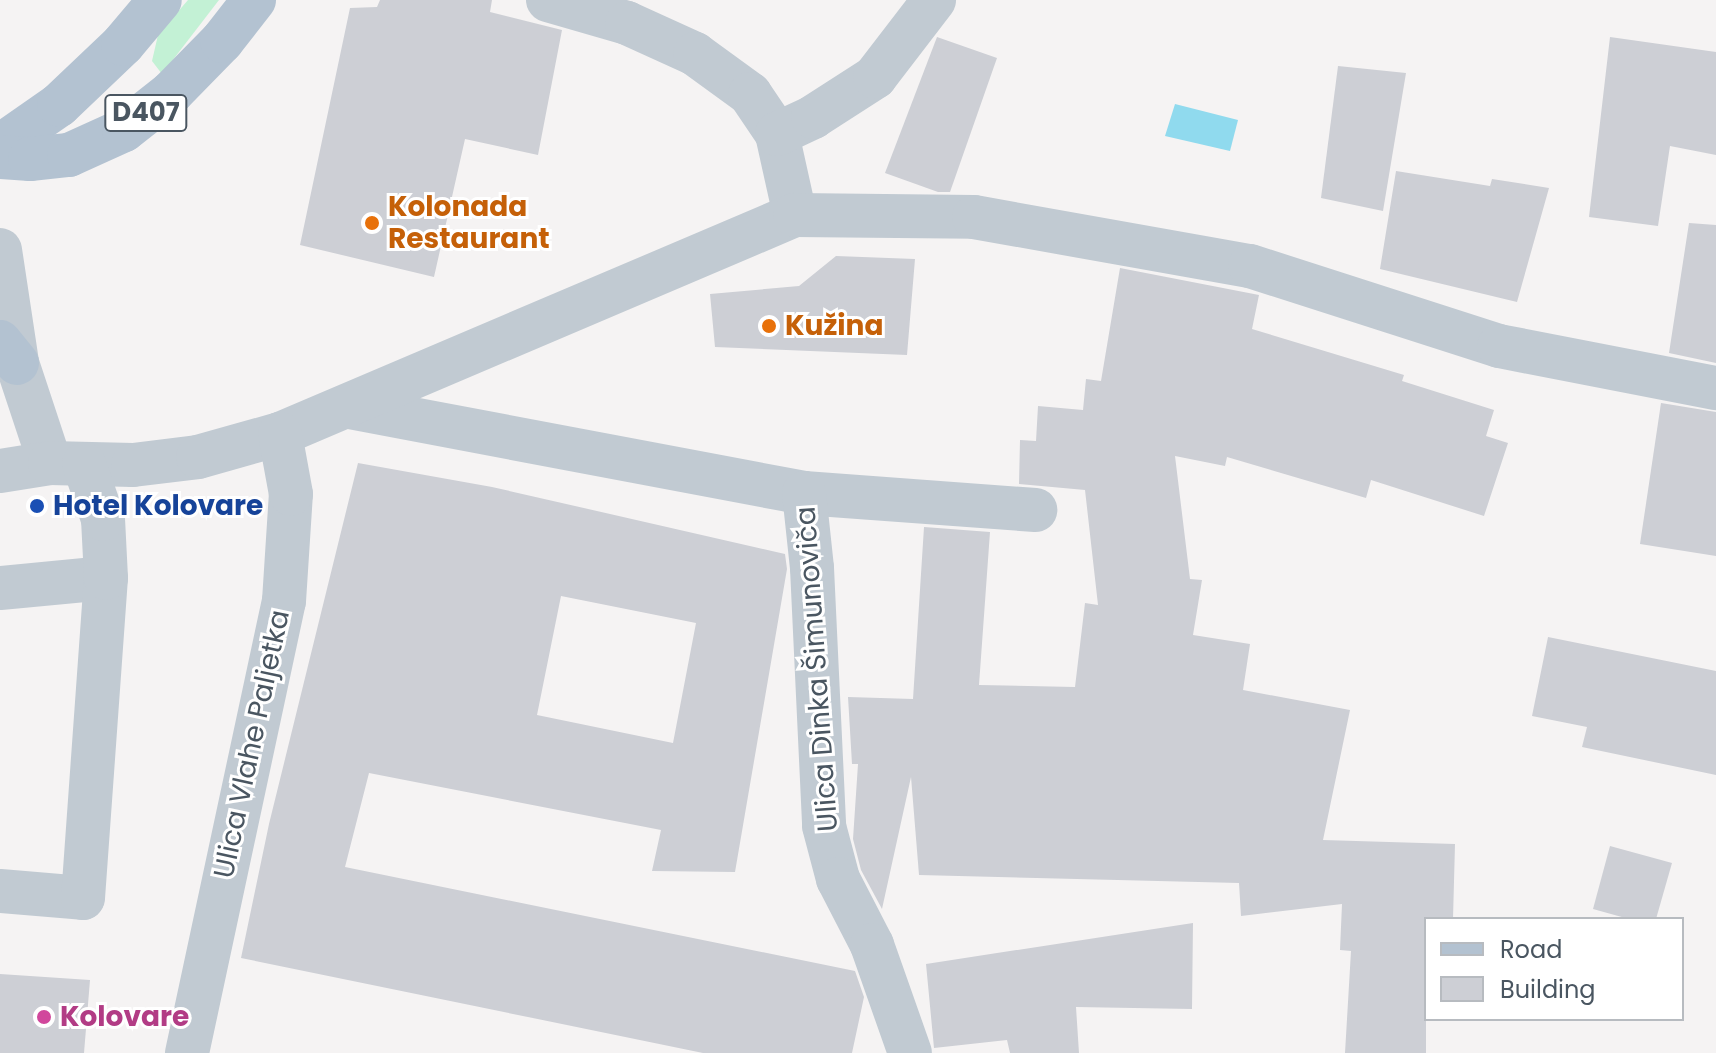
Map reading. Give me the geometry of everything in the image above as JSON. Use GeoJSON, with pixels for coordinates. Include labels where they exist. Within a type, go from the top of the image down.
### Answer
{"type":"FeatureCollection","features":[{"type":"Feature","properties":{"kind":"main road","name":"D407"},"geometry":{"type":"LineString","coordinates":[[0,146],[59,105],[123,44],[160,0]]}},
{"type":"Feature","properties":{"kind":"main road","name":"D407"},"geometry":{"type":"LineString","coordinates":[[0,157],[30,159],[69,155],[124,130],[171,93],[222,41],[254,0]]}},
{"type":"Feature","properties":{"kind":"street"},"geometry":{"type":"LineString","coordinates":[[548,0],[627,23],[695,54],[750,94],[777,134],[795,215]]}},
{"type":"Feature","properties":{"kind":"street"},"geometry":{"type":"LineString","coordinates":[[777,134],[813,117],[875,77],[934,0]]}},
{"type":"Feature","properties":{"kind":"street"},"geometry":{"type":"LineString","coordinates":[[0,471],[67,463],[133,465],[198,457],[280,434],[795,215],[974,217],[1250,266],[1499,346],[1716,388]]}},
{"type":"Feature","properties":{"kind":"street"},"geometry":{"type":"LineString","coordinates":[[0,250],[9,353],[67,463],[103,519],[106,578],[83,898],[0,891]]}},
{"type":"Feature","properties":{"kind":"street","name":"Ulica Dinka Šimunoviča"},"geometry":{"type":"LineString","coordinates":[[349,407],[804,493],[812,568],[824,826],[838,879],[872,945],[910,1053]]}},
{"type":"Feature","properties":{"kind":"street","name":"Ulica Vlahe Paljetka"},"geometry":{"type":"LineString","coordinates":[[187,1053],[236,812],[284,601],[291,494],[280,434]]}},
{"type":"Feature","properties":{"kind":"street"},"geometry":{"type":"LineString","coordinates":[[804,493],[1035,510]]}},
{"type":"Feature","properties":{"kind":"street"},"geometry":{"type":"LineString","coordinates":[[0,588],[106,578]]}},
{"type":"Feature","properties":{"kind":"green space"},"geometry":{"type":"Polygon","coordinates":[[[188,0],[219,0],[162,74],[152,61],[158,35],[188,0]]]}},
{"type":"Feature","properties":{"kind":"water"},"geometry":{"type":"Polygon","coordinates":[[[1175,104],[1238,120],[1230,151],[1165,136],[1175,104]]]}},
{"type":"Feature","properties":{"kind":"building"},"geometry":{"type":"Polygon","coordinates":[[[380,0],[492,0],[490,12],[562,30],[538,155],[465,139],[434,277],[300,245],[350,8],[377,7],[380,0]]]}},
{"type":"Feature","properties":{"kind":"building"},"geometry":{"type":"Polygon","coordinates":[[[937,37],[997,58],[950,192],[938,192],[885,173],[937,37]]]}},
{"type":"Feature","properties":{"kind":"building"},"geometry":{"type":"Polygon","coordinates":[[[1610,37],[1716,52],[1716,155],[1670,146],[1658,226],[1589,217],[1610,37]]]}},
{"type":"Feature","properties":{"kind":"building"},"geometry":{"type":"Polygon","coordinates":[[[1338,66],[1406,73],[1383,211],[1321,198],[1338,66]]]}},
{"type":"Feature","properties":{"kind":"building"},"geometry":{"type":"Polygon","coordinates":[[[1396,171],[1490,186],[1492,179],[1549,188],[1517,302],[1380,269],[1396,171]]]}},
{"type":"Feature","properties":{"kind":"building"},"geometry":{"type":"Polygon","coordinates":[[[1689,223],[1716,225],[1716,363],[1669,353],[1689,223]]]}},
{"type":"Feature","properties":{"kind":"building"},"geometry":{"type":"Polygon","coordinates":[[[836,256],[915,259],[907,355],[715,347],[710,294],[799,286],[836,256]]]}},
{"type":"Feature","properties":{"kind":"building"},"geometry":{"type":"Polygon","coordinates":[[[1120,268],[1259,295],[1252,329],[1404,375],[1402,381],[1494,410],[1486,436],[1508,443],[1484,516],[1371,480],[1366,498],[1227,457],[1225,466],[1175,456],[1190,579],[1202,580],[1193,635],[1250,644],[1243,690],[1350,710],[1323,840],[1455,844],[1453,917],[1424,917],[1426,1053],[1345,1053],[1351,951],[1340,950],[1342,904],[1241,916],[1239,883],[919,875],[911,777],[882,909],[861,870],[853,839],[858,764],[852,764],[848,697],[913,699],[924,527],[990,532],[979,685],[1075,687],[1085,603],[1098,605],[1085,490],[1019,484],[1020,440],[1036,441],[1038,406],[1083,410],[1086,379],[1101,381],[1120,268]]]}},
{"type":"Feature","properties":{"kind":"building"},"geometry":{"type":"Polygon","coordinates":[[[1661,403],[1716,412],[1716,556],[1640,544],[1661,403]]]}},
{"type":"Feature","properties":{"kind":"building"},"geometry":{"type":"Polygon","coordinates":[[[358,463],[492,487],[785,554],[787,569],[735,872],[652,871],[661,830],[369,773],[345,867],[855,971],[864,997],[852,1053],[703,1053],[241,958],[269,824],[358,463]],[[561,596],[537,715],[673,743],[696,623],[561,596]]]}},
{"type":"Feature","properties":{"kind":"building"},"geometry":{"type":"Polygon","coordinates":[[[1548,637],[1716,671],[1716,775],[1582,747],[1587,727],[1532,716],[1548,637]]]}},
{"type":"Feature","properties":{"kind":"building"},"geometry":{"type":"Polygon","coordinates":[[[1610,846],[1672,863],[1657,917],[1622,917],[1593,909],[1610,846]]]}},
{"type":"Feature","properties":{"kind":"building"},"geometry":{"type":"Polygon","coordinates":[[[1193,923],[1192,1009],[1076,1007],[1079,1053],[1010,1053],[1007,1040],[934,1048],[926,964],[1193,923]]]}},
{"type":"Feature","properties":{"kind":"building","name":"Kolovare"},"geometry":{"type":"Polygon","coordinates":[[[0,974],[90,980],[84,1053],[0,1053],[0,974]]]}},
{"type":"Feature","properties":{"kind":"place","name":"Kolonada Restaurant"},"geometry":{"type":"Point","coordinates":[372,223]}},
{"type":"Feature","properties":{"kind":"place","name":"Kužina"},"geometry":{"type":"Point","coordinates":[769,326]}},
{"type":"Feature","properties":{"kind":"place","name":"Hotel Kolovare"},"geometry":{"type":"Point","coordinates":[37,506]}},
{"type":"Feature","properties":{"kind":"place","name":"Kolovare"},"geometry":{"type":"Point","coordinates":[44,1017]}}]}
